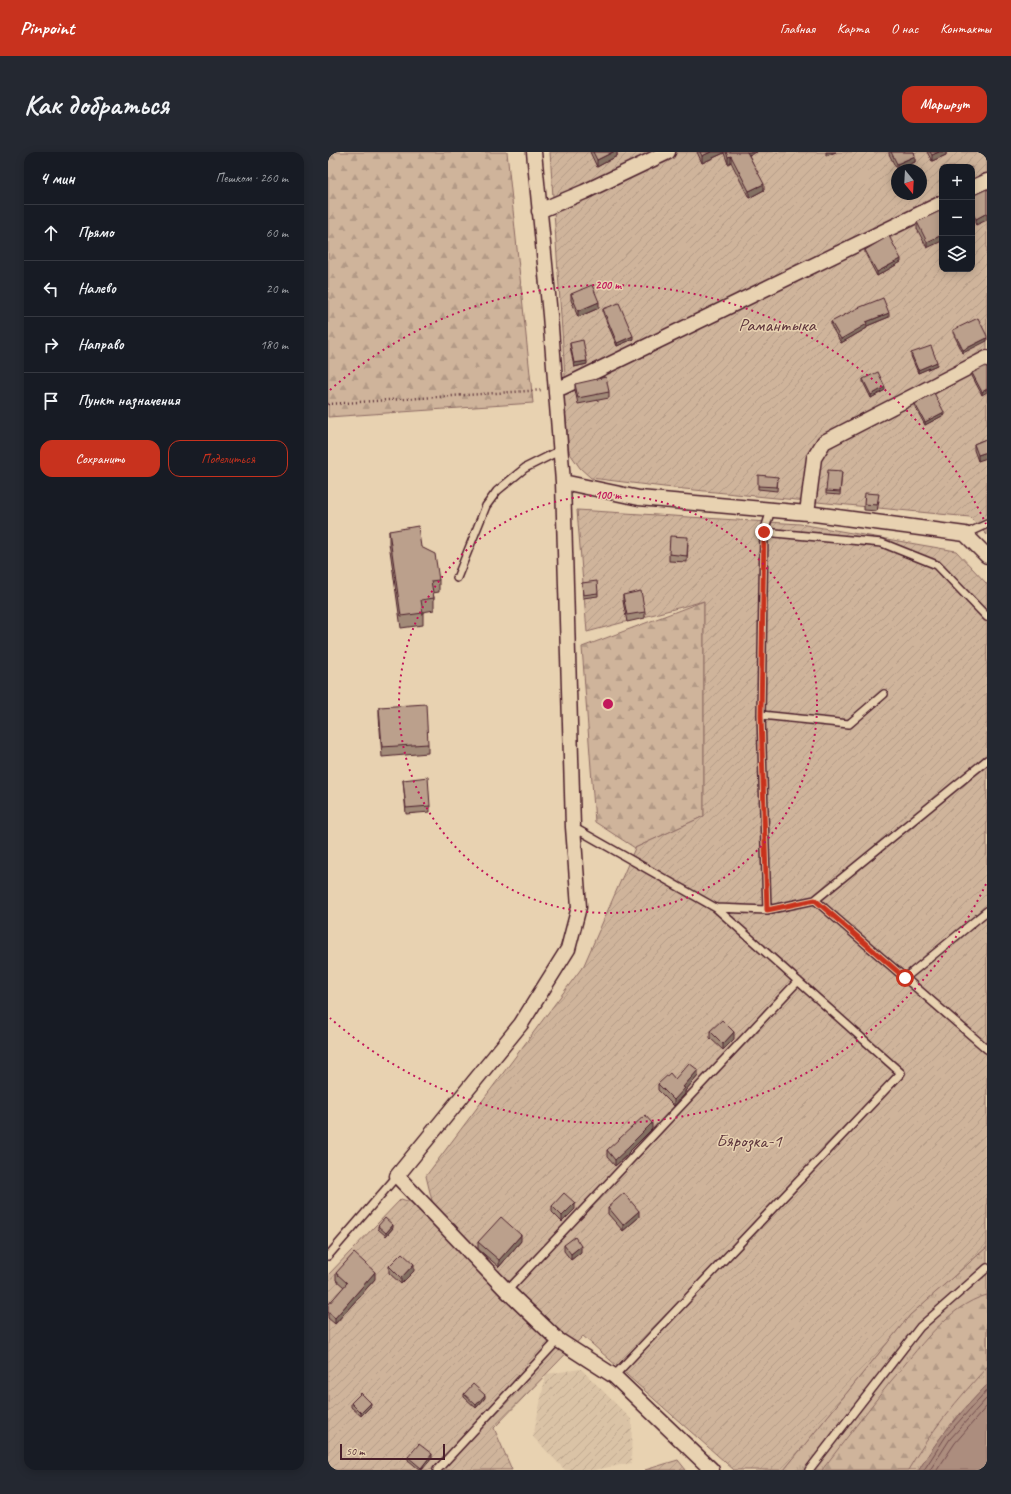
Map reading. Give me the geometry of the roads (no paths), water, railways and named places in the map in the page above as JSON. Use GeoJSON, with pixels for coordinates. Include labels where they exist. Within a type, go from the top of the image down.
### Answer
{"type":"FeatureCollection","features":[{"type":"Feature","properties":{"kind":"street"},"geometry":{"type":"LineString","coordinates":[[534,152],[550,315],[563,482],[574,827],[579,907],[568,949],[521,1024],[397,1176],[507,1291],[558,1340],[614,1376],[712,1470]]}},
{"type":"Feature","properties":{"kind":"street"},"geometry":{"type":"LineString","coordinates":[[539,211],[584,192],[668,152]]}},
{"type":"Feature","properties":{"kind":"street"},"geometry":{"type":"LineString","coordinates":[[975,187],[987,181]]}},
{"type":"Feature","properties":{"kind":"street"},"geometry":{"type":"LineString","coordinates":[[556,389],[563,387],[939,204]]}},
{"type":"Feature","properties":{"kind":"street"},"geometry":{"type":"LineString","coordinates":[[807,513],[814,458],[824,442],[987,358]]}},
{"type":"Feature","properties":{"kind":"street"},"geometry":{"type":"LineString","coordinates":[[563,482],[639,498],[807,513],[965,534],[987,556]]}},
{"type":"Feature","properties":{"kind":"lane"},"geometry":{"type":"LineString","coordinates":[[458,578],[486,506],[497,491],[525,468],[560,450]]}},
{"type":"Feature","properties":{"kind":"lane"},"geometry":{"type":"LineString","coordinates":[[767,910],[761,715],[764,532],[771,510]]}},
{"type":"Feature","properties":{"kind":"lane"},"geometry":{"type":"LineString","coordinates":[[965,534],[987,524]]}},
{"type":"Feature","properties":{"kind":"lane"},"geometry":{"type":"LineString","coordinates":[[764,532],[882,543],[937,565],[987,617]]}},
{"type":"Feature","properties":{"kind":"lane"},"geometry":{"type":"LineString","coordinates":[[761,715],[849,724],[884,694]]}},
{"type":"Feature","properties":{"kind":"lane"},"geometry":{"type":"LineString","coordinates":[[716,908],[767,910],[815,900],[987,760]]}},
{"type":"Feature","properties":{"kind":"lane"},"geometry":{"type":"LineString","coordinates":[[574,827],[716,908],[902,1073],[614,1376]]}},
{"type":"Feature","properties":{"kind":"lane"},"geometry":{"type":"LineString","coordinates":[[815,900],[987,1049]]}},
{"type":"Feature","properties":{"kind":"lane"},"geometry":{"type":"LineString","coordinates":[[905,978],[987,912]]}},
{"type":"Feature","properties":{"kind":"lane"},"geometry":{"type":"LineString","coordinates":[[507,1291],[798,981]]}},
{"type":"Feature","properties":{"kind":"lane"},"geometry":{"type":"LineString","coordinates":[[328,1256],[397,1176]]}},
{"type":"Feature","properties":{"kind":"lane"},"geometry":{"type":"LineString","coordinates":[[809,1470],[920,1327],[987,1268]]}},
{"type":"Feature","properties":{"kind":"lane"},"geometry":{"type":"LineString","coordinates":[[437,1470],[558,1340]]}},
{"type":"Feature","properties":{"kind":"water"},"geometry":{"type":"Polygon","coordinates":[[[987,1385],[987,1470],[919,1470],[942,1436],[987,1385]]]}},
{"type":"Feature","properties":{"kind":"park label","name":"Рамантыка"},"geometry":{"type":"Point","coordinates":[777,325]}},
{"type":"Feature","properties":{"kind":"park label","name":"Бярозка-1"},"geometry":{"type":"Point","coordinates":[749,1141]}}]}
